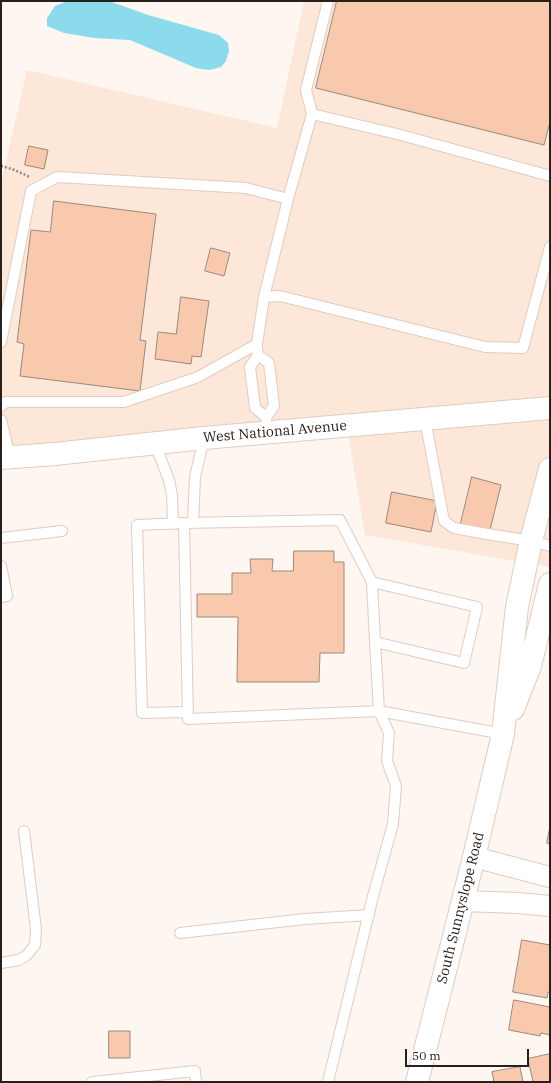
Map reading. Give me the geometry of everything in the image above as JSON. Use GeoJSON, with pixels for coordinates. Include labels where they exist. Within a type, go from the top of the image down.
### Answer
{"type":"FeatureCollection","features":[{"type":"Feature","properties":{"kind":"street","name":"West National Avenue"},"geometry":{"type":"LineString","coordinates":[[6,458],[204,438],[266,425],[425,419],[550,408]]}},
{"type":"Feature","properties":{"kind":"street","name":"South Sunnyslope Road"},"geometry":{"type":"LineString","coordinates":[[417,1082],[474,857],[503,734],[517,607],[541,544],[550,469]]}},
{"type":"Feature","properties":{"kind":"street","name":"South Sunnyslope Road"},"geometry":{"type":"LineString","coordinates":[[503,734],[530,666],[550,584]]}},
{"type":"Feature","properties":{"kind":"street"},"geometry":{"type":"LineString","coordinates":[[474,857],[550,877]]}},
{"type":"Feature","properties":{"kind":"street"},"geometry":{"type":"LineString","coordinates":[[463,901],[550,906]]}},
{"type":"Feature","properties":{"kind":"lane"},"geometry":{"type":"LineString","coordinates":[[266,425],[255,408],[250,367],[258,355],[257,344],[264,297],[288,199],[312,114],[306,90],[328,1]]}},
{"type":"Feature","properties":{"kind":"lane"},"geometry":{"type":"LineString","coordinates":[[312,114],[401,135],[550,176]]}},
{"type":"Feature","properties":{"kind":"lane"},"geometry":{"type":"LineString","coordinates":[[1,342],[31,191],[57,177],[246,188],[288,199]]}},
{"type":"Feature","properties":{"kind":"lane"},"geometry":{"type":"LineString","coordinates":[[264,297],[280,296],[485,347],[522,348],[550,247]]}},
{"type":"Feature","properties":{"kind":"lane"},"geometry":{"type":"LineString","coordinates":[[1,406],[6,402],[124,402],[198,377],[257,344]]}},
{"type":"Feature","properties":{"kind":"lane"},"geometry":{"type":"LineString","coordinates":[[258,355],[269,363],[274,406],[266,425]]}},
{"type":"Feature","properties":{"kind":"lane"},"geometry":{"type":"LineString","coordinates":[[425,419],[444,521],[454,528],[541,544]]}},
{"type":"Feature","properties":{"kind":"lane"},"geometry":{"type":"LineString","coordinates":[[1,420],[6,458]]}},
{"type":"Feature","properties":{"kind":"lane"},"geometry":{"type":"LineString","coordinates":[[204,438],[195,477],[189,523],[188,719],[379,711],[503,734]]}},
{"type":"Feature","properties":{"kind":"lane"},"geometry":{"type":"LineString","coordinates":[[155,444],[172,495],[173,524]]}},
{"type":"Feature","properties":{"kind":"lane"},"geometry":{"type":"LineString","coordinates":[[188,712],[142,713],[138,525],[340,520],[372,582],[379,711],[390,733],[387,761],[396,786],[393,824],[368,915],[328,1082]]}},
{"type":"Feature","properties":{"kind":"lane"},"geometry":{"type":"LineString","coordinates":[[1,538],[62,531]]}},
{"type":"Feature","properties":{"kind":"lane"},"geometry":{"type":"LineString","coordinates":[[1,566],[7,596],[1,597]]}},
{"type":"Feature","properties":{"kind":"lane"},"geometry":{"type":"LineString","coordinates":[[372,582],[476,607],[464,662],[375,642]]}},
{"type":"Feature","properties":{"kind":"lane"},"geometry":{"type":"LineString","coordinates":[[1,962],[19,960],[27,955],[34,945],[36,929],[24,831]]}},
{"type":"Feature","properties":{"kind":"lane"},"geometry":{"type":"LineString","coordinates":[[180,933],[305,919],[368,915]]}},
{"type":"Feature","properties":{"kind":"lane"},"geometry":{"type":"LineString","coordinates":[[92,1082],[195,1071],[196,1082]]}},
{"type":"Feature","properties":{"kind":"path"},"geometry":{"type":"LineString","coordinates":[[1,166],[45,183]]}},
{"type":"Feature","properties":{"kind":"shaded area"},"geometry":{"type":"Polygon","coordinates":[[[304,1],[550,1],[550,567],[365,535],[347,426],[1,458],[1,183],[27,70],[277,128],[304,1]]]}},
{"type":"Feature","properties":{"kind":"water"},"geometry":{"type":"Polygon","coordinates":[[[68,1],[109,1],[148,15],[219,35],[228,43],[229,51],[226,61],[221,67],[209,70],[196,68],[130,40],[94,38],[64,33],[47,26],[47,18],[55,6],[68,1]]]}},
{"type":"Feature","properties":{"kind":"building"},"geometry":{"type":"Polygon","coordinates":[[[337,1],[550,1],[550,122],[544,145],[316,88],[337,1]]]}},
{"type":"Feature","properties":{"kind":"building"},"geometry":{"type":"Polygon","coordinates":[[[29,146],[48,150],[44,169],[25,165],[29,146]]]}},
{"type":"Feature","properties":{"kind":"building"},"geometry":{"type":"Polygon","coordinates":[[[54,201],[156,214],[140,340],[146,341],[140,391],[20,376],[24,344],[17,342],[31,230],[50,232],[54,201]]]}},
{"type":"Feature","properties":{"kind":"building"},"geometry":{"type":"Polygon","coordinates":[[[211,248],[230,253],[224,276],[205,271],[211,248]]]}},
{"type":"Feature","properties":{"kind":"building"},"geometry":{"type":"Polygon","coordinates":[[[181,297],[209,301],[201,357],[192,356],[191,364],[155,359],[158,332],[176,334],[181,297]]]}},
{"type":"Feature","properties":{"kind":"building"},"geometry":{"type":"Polygon","coordinates":[[[472,477],[501,485],[489,534],[460,527],[472,477]]]}},
{"type":"Feature","properties":{"kind":"building"},"geometry":{"type":"Polygon","coordinates":[[[392,492],[437,501],[431,532],[386,523],[392,492]]]}},
{"type":"Feature","properties":{"kind":"building"},"geometry":{"type":"Polygon","coordinates":[[[294,551],[334,551],[334,562],[344,562],[344,653],[320,653],[319,682],[237,682],[238,617],[197,617],[197,594],[232,594],[232,573],[251,573],[250,559],[273,559],[272,571],[293,571],[294,551]]]}},
{"type":"Feature","properties":{"kind":"building"},"geometry":{"type":"Polygon","coordinates":[[[550,827],[550,844],[547,843],[550,827]]]}},
{"type":"Feature","properties":{"kind":"building"},"geometry":{"type":"Polygon","coordinates":[[[522,940],[550,945],[550,993],[548,992],[547,998],[513,992],[522,940]]]}},
{"type":"Feature","properties":{"kind":"building"},"geometry":{"type":"Polygon","coordinates":[[[514,1000],[550,1007],[550,1035],[541,1033],[540,1036],[509,1030],[514,1000]]]}},
{"type":"Feature","properties":{"kind":"building"},"geometry":{"type":"Polygon","coordinates":[[[109,1031],[130,1031],[130,1058],[109,1058],[109,1031]]]}},
{"type":"Feature","properties":{"kind":"building"},"geometry":{"type":"Polygon","coordinates":[[[550,1054],[550,1082],[533,1082],[528,1059],[550,1054]]]}},
{"type":"Feature","properties":{"kind":"building"},"geometry":{"type":"Polygon","coordinates":[[[520,1067],[523,1082],[494,1082],[492,1072],[520,1067]]]}}]}
